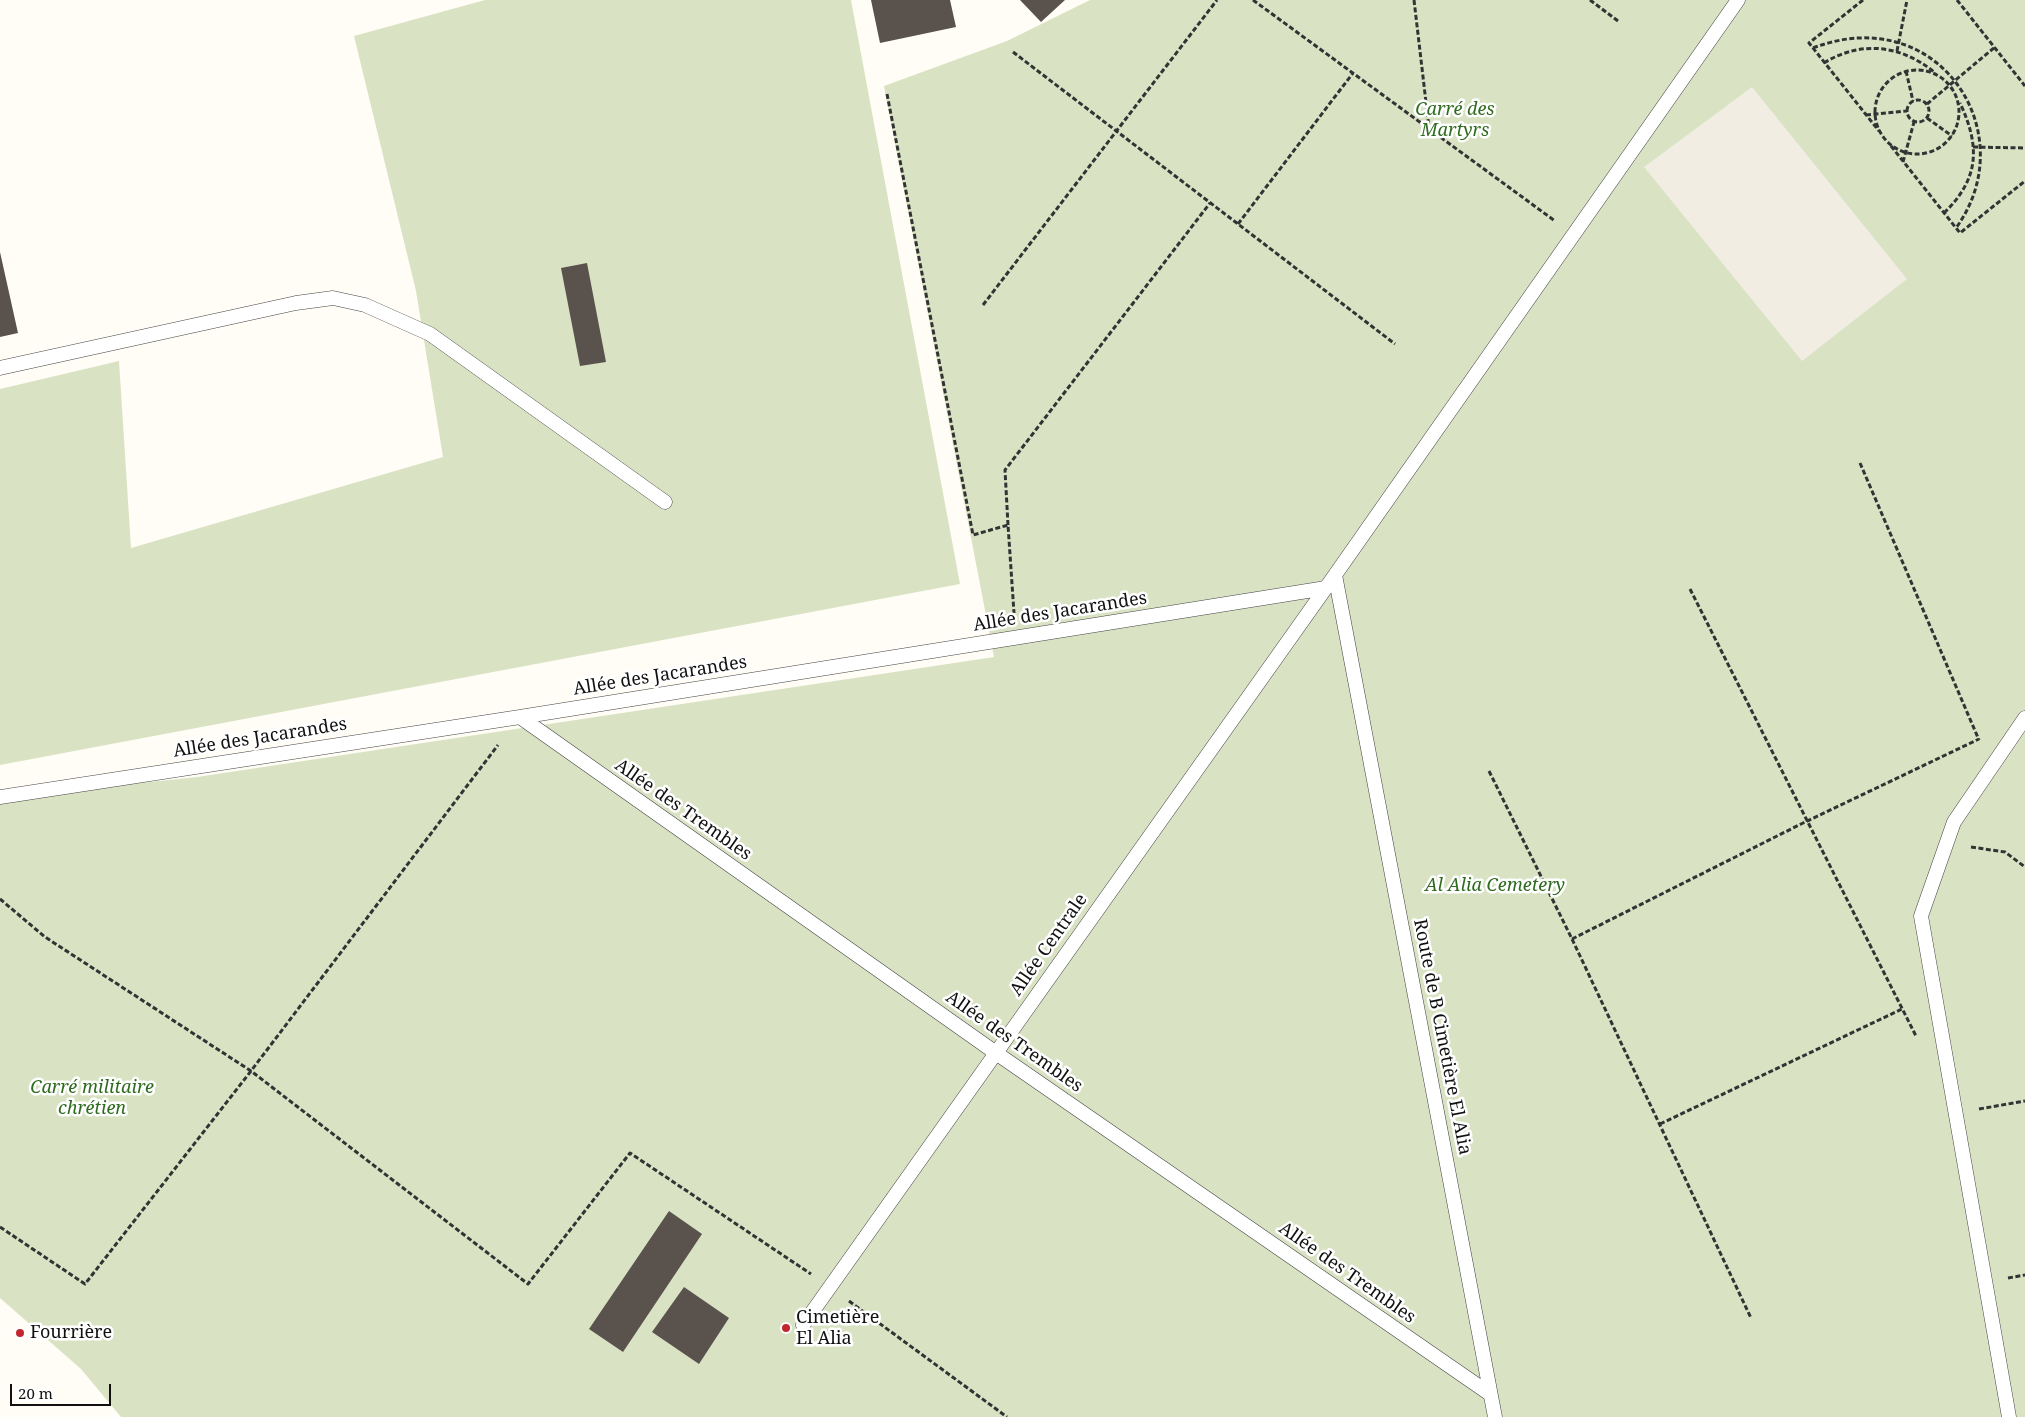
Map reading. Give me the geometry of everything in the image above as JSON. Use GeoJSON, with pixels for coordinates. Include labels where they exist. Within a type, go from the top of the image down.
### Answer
{"type":"FeatureCollection","features":[{"type":"Feature","properties":{"kind":"lane","name":"Allée Centrale"},"geometry":{"type":"LineString","coordinates":[[804,1325],[1326,588],[1738,0]]}},
{"type":"Feature","properties":{"kind":"lane"},"geometry":{"type":"LineString","coordinates":[[0,368],[296,303],[333,298],[364,305],[430,334],[665,502]]}},
{"type":"Feature","properties":{"kind":"lane","name":"Route de B Cimetière El Alia"},"geometry":{"type":"LineString","coordinates":[[1335,575],[1495,1417]]}},
{"type":"Feature","properties":{"kind":"lane","name":"Allée des Jacarandes"},"geometry":{"type":"LineString","coordinates":[[0,796],[520,717],[1326,588]]}},
{"type":"Feature","properties":{"kind":"lane","name":"Allée des Trembles"},"geometry":{"type":"LineString","coordinates":[[520,717],[996,1053],[1490,1394]]}},
{"type":"Feature","properties":{"kind":"lane"},"geometry":{"type":"LineString","coordinates":[[2009,1417],[1921,916],[1954,822],[2025,718]]}},
{"type":"Feature","properties":{"kind":"path"},"geometry":{"type":"LineString","coordinates":[[983,304],[1218,0]]}},
{"type":"Feature","properties":{"kind":"path"},"geometry":{"type":"LineString","coordinates":[[1253,0],[1574,234]]}},
{"type":"Feature","properties":{"kind":"path"},"geometry":{"type":"LineString","coordinates":[[1414,0],[1429,128]]}},
{"type":"Feature","properties":{"kind":"path"},"geometry":{"type":"LineString","coordinates":[[1590,0],[1618,22]]}},
{"type":"Feature","properties":{"kind":"path"},"geometry":{"type":"LineString","coordinates":[[1863,0],[1809,43],[1960,233],[2025,182]]}},
{"type":"Feature","properties":{"kind":"path"},"geometry":{"type":"LineString","coordinates":[[1896,51],[1906,0]]}},
{"type":"Feature","properties":{"kind":"path"},"geometry":{"type":"LineString","coordinates":[[1957,0],[2025,86]]}},
{"type":"Feature","properties":{"kind":"path"},"geometry":{"type":"LineString","coordinates":[[1896,19],[1903,20]]}},
{"type":"Feature","properties":{"kind":"path"},"geometry":{"type":"LineString","coordinates":[[1813,48],[1820,43]]}},
{"type":"Feature","properties":{"kind":"path"},"geometry":{"type":"LineString","coordinates":[[1927,104],[1980,62],[1995,47]]}},
{"type":"Feature","properties":{"kind":"path"},"geometry":{"type":"LineString","coordinates":[[1824,62],[1842,53],[1859,48],[1878,48],[1896,51],[1914,58],[1950,85],[1969,121],[1974,146],[1971,172],[1955,202],[1944,214]]}},
{"type":"Feature","properties":{"kind":"path"},"geometry":{"type":"LineString","coordinates":[[1013,52],[1395,344]]}},
{"type":"Feature","properties":{"kind":"path"},"geometry":{"type":"LineString","coordinates":[[1975,57],[1980,62]]}},
{"type":"Feature","properties":{"kind":"path"},"geometry":{"type":"LineString","coordinates":[[1882,136],[1875,114],[1877,97],[1881,90],[1892,78],[1906,71],[1922,70],[1937,74]]}},
{"type":"Feature","properties":{"kind":"path"},"geometry":{"type":"LineString","coordinates":[[1906,71],[1913,101]]}},
{"type":"Feature","properties":{"kind":"path"},"geometry":{"type":"LineString","coordinates":[[1238,224],[1353,73]]}},
{"type":"Feature","properties":{"kind":"path"},"geometry":{"type":"LineString","coordinates":[[887,94],[973,535],[1008,525]]}},
{"type":"Feature","properties":{"kind":"path"},"geometry":{"type":"LineString","coordinates":[[1887,142],[1906,152],[1917,154],[1933,151],[1946,143],[1959,123],[1958,98]]}},
{"type":"Feature","properties":{"kind":"path"},"geometry":{"type":"LineString","coordinates":[[1920,100],[1927,104],[1929,110],[1927,118],[1919,122],[1914,122],[1910,119],[1907,111],[1908,106],[1913,101],[1920,100]]}},
{"type":"Feature","properties":{"kind":"path"},"geometry":{"type":"LineString","coordinates":[[1866,115],[1907,111]]}},
{"type":"Feature","properties":{"kind":"path"},"geometry":{"type":"LineString","coordinates":[[1927,118],[1952,136]]}},
{"type":"Feature","properties":{"kind":"path"},"geometry":{"type":"LineString","coordinates":[[1903,162],[1914,122]]}},
{"type":"Feature","properties":{"kind":"path"},"geometry":{"type":"LineString","coordinates":[[2003,156],[2005,140]]}},
{"type":"Feature","properties":{"kind":"path"},"geometry":{"type":"LineString","coordinates":[[1974,146],[2025,148]]}},
{"type":"Feature","properties":{"kind":"path"},"geometry":{"type":"LineString","coordinates":[[1015,638],[1005,470],[1210,203]]}},
{"type":"Feature","properties":{"kind":"path"},"geometry":{"type":"LineString","coordinates":[[1956,228],[1968,218]]}},
{"type":"Feature","properties":{"kind":"path"},"geometry":{"type":"LineString","coordinates":[[1860,463],[1991,768]]}},
{"type":"Feature","properties":{"kind":"path"},"geometry":{"type":"LineString","coordinates":[[1690,589],[1920,1044]]}},
{"type":"Feature","properties":{"kind":"path"},"geometry":{"type":"LineString","coordinates":[[0,1227],[85,1284],[251,1071],[520,717]]}},
{"type":"Feature","properties":{"kind":"path"},"geometry":{"type":"LineString","coordinates":[[1572,939],[1807,821],[1979,739]]}},
{"type":"Feature","properties":{"kind":"path"},"geometry":{"type":"LineString","coordinates":[[1489,771],[1572,939],[1751,1318]]}},
{"type":"Feature","properties":{"kind":"path"},"geometry":{"type":"LineString","coordinates":[[1946,844],[2005,852],[2025,867]]}},
{"type":"Feature","properties":{"kind":"path"},"geometry":{"type":"LineString","coordinates":[[0,900],[44,937],[251,1071],[528,1284],[630,1153],[830,1287],[1007,1417]]}},
{"type":"Feature","properties":{"kind":"path"},"geometry":{"type":"LineString","coordinates":[[1660,1124],[1902,1008]]}},
{"type":"Feature","properties":{"kind":"path"},"geometry":{"type":"LineString","coordinates":[[1955,1114],[2025,1101]]}},
{"type":"Feature","properties":{"kind":"green space"},"geometry":{"type":"Polygon","coordinates":[[[485,0],[851,0],[960,584],[0,765],[0,389],[119,361],[131,548],[443,457],[416,291],[354,36],[485,0]]]}},
{"type":"Feature","properties":{"kind":"green space","name":"Al Alia Cemetery"},"geometry":{"type":"Polygon","coordinates":[[[1090,0],[2025,0],[2025,1417],[121,1417],[81,1369],[0,1298],[0,798],[197,777],[994,657],[884,86],[1007,41],[1090,0]]]}},
{"type":"Feature","properties":{"kind":"shaded area"},"geometry":{"type":"Polygon","coordinates":[[[1752,87],[1907,279],[1802,361],[1644,167],[1752,87]]]}},
{"type":"Feature","properties":{"kind":"building"},"geometry":{"type":"Polygon","coordinates":[[[871,0],[950,0],[956,27],[880,43],[871,0]]]}},
{"type":"Feature","properties":{"kind":"building"},"geometry":{"type":"Polygon","coordinates":[[[1020,0],[1065,0],[1041,22],[1020,0]]]}},
{"type":"Feature","properties":{"kind":"building"},"geometry":{"type":"Polygon","coordinates":[[[0,252],[18,333],[0,337],[0,252]]]}},
{"type":"Feature","properties":{"kind":"building"},"geometry":{"type":"Polygon","coordinates":[[[587,263],[606,362],[580,366],[561,268],[587,263]]]}},
{"type":"Feature","properties":{"kind":"building"},"geometry":{"type":"Polygon","coordinates":[[[669,1211],[702,1234],[623,1352],[589,1329],[669,1211]]]}},
{"type":"Feature","properties":{"kind":"building"},"geometry":{"type":"Polygon","coordinates":[[[684,1287],[729,1318],[699,1364],[652,1332],[684,1287]]]}},
{"type":"Feature","properties":{"kind":"place","name":"Cimetière El Alia"},"geometry":{"type":"Point","coordinates":[786,1328]}},
{"type":"Feature","properties":{"kind":"place","name":"Fourrière"},"geometry":{"type":"Point","coordinates":[20,1333]}},
{"type":"Feature","properties":{"kind":"park label","name":"Carré des Martyrs"},"geometry":{"type":"Point","coordinates":[1455,120]}},
{"type":"Feature","properties":{"kind":"park label","name":"Carré militaire chrétien"},"geometry":{"type":"Point","coordinates":[92,1098]}}]}
